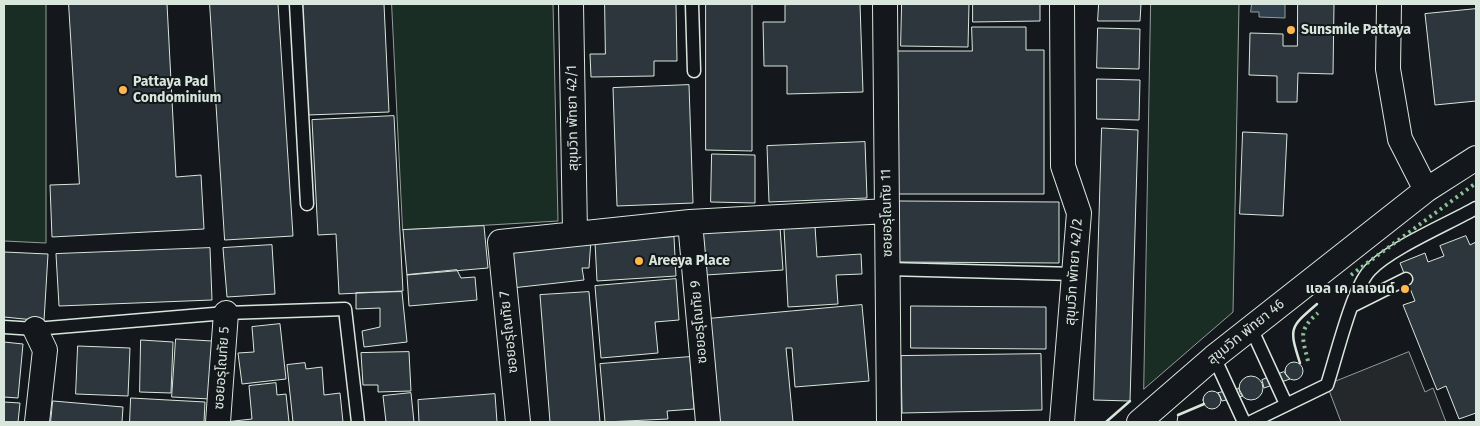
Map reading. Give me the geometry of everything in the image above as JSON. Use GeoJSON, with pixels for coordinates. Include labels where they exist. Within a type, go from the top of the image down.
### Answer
{"type":"FeatureCollection","features":[{"type":"Feature","properties":{"kind":"street","name":"สุขุมวิท พัทยา 42/1"},"geometry":{"type":"LineString","coordinates":[[572,4],[575,233]]}},
{"type":"Feature","properties":{"kind":"street","name":"ซอยอรุโณทัย 11"},"geometry":{"type":"LineString","coordinates":[[885,4],[889,422]]}},
{"type":"Feature","properties":{"kind":"street","name":"สุขุมวิท พัทยา 42/2"},"geometry":{"type":"LineString","coordinates":[[1062,4],[1063,166],[1079,213],[1062,422]]}},
{"type":"Feature","properties":{"kind":"street"},"geometry":{"type":"LineString","coordinates":[[1389,4],[1388,69],[1400,139],[1426,190]]}},
{"type":"Feature","properties":{"kind":"street","name":"สุขุมวิท พัทยา 46"},"geometry":{"type":"LineString","coordinates":[[1139,422],[1214,357],[1426,190],[1476,158]]}},
{"type":"Feature","properties":{"kind":"street"},"geometry":{"type":"LineString","coordinates":[[575,233],[690,222],[887,211]]}},
{"type":"Feature","properties":{"kind":"street","name":"ซอยอรุโณทัย 9"},"geometry":{"type":"LineString","coordinates":[[690,222],[708,422]]}},
{"type":"Feature","properties":{"kind":"street","name":"ซอยอรุโณทัย 7"},"geometry":{"type":"LineString","coordinates":[[518,422],[500,242],[575,233]]}},
{"type":"Feature","properties":{"kind":"street","name":"ซอยอรุโณทัย 5"},"geometry":{"type":"LineString","coordinates":[[218,422],[226,313]]}},
{"type":"Feature","properties":{"kind":"street"},"geometry":{"type":"LineString","coordinates":[[35,329],[45,350],[37,422]]}},
{"type":"Feature","properties":{"kind":"lane"},"geometry":{"type":"LineString","coordinates":[[296,4],[307,204]]}},
{"type":"Feature","properties":{"kind":"lane"},"geometry":{"type":"LineString","coordinates":[[692,4],[694,71]]}},
{"type":"Feature","properties":{"kind":"lane"},"geometry":{"type":"LineString","coordinates":[[1251,422],[1327,385],[1359,286],[1369,271],[1384,259],[1476,208]]}},
{"type":"Feature","properties":{"kind":"lane"},"geometry":{"type":"LineString","coordinates":[[888,269],[1074,274]]}},
{"type":"Feature","properties":{"kind":"lane"},"geometry":{"type":"LineString","coordinates":[[1352,306],[1406,279]]}},
{"type":"Feature","properties":{"kind":"lane"},"geometry":{"type":"LineString","coordinates":[[4,327],[35,329],[226,313],[346,310],[358,422]]}},
{"type":"Feature","properties":{"kind":"lane"},"geometry":{"type":"LineString","coordinates":[[1251,328],[1286,404]]}},
{"type":"Feature","properties":{"kind":"lane"},"geometry":{"type":"LineString","coordinates":[[1214,357],[1244,422]]}},
{"type":"Feature","properties":{"kind":"green space"},"geometry":{"type":"Polygon","coordinates":[[[4,4],[46,4],[46,243],[4,241],[4,4]]]}},
{"type":"Feature","properties":{"kind":"green space"},"geometry":{"type":"Polygon","coordinates":[[[392,4],[553,4],[558,221],[403,230],[392,4]]]}},
{"type":"Feature","properties":{"kind":"green space"},"geometry":{"type":"Polygon","coordinates":[[[1151,4],[1239,4],[1233,312],[1144,389],[1151,4]]]}},
{"type":"Feature","properties":{"kind":"shaded area"},"geometry":{"type":"Polygon","coordinates":[[[1409,352],[1425,392],[1433,388],[1446,422],[1341,422],[1327,385],[1409,352]]]}},
{"type":"Feature","properties":{"kind":"water"},"geometry":{"type":"Polygon","coordinates":[[[1252,4],[1285,4],[1285,18],[1259,17],[1259,12],[1251,12],[1252,4]]]}},
{"type":"Feature","properties":{"kind":"building","name":"Pattaya Pad Condominium"},"geometry":{"type":"Polygon","coordinates":[[[69,4],[167,4],[176,177],[201,175],[204,229],[52,237],[50,185],[79,184],[69,4]]]}},
{"type":"Feature","properties":{"kind":"building"},"geometry":{"type":"Polygon","coordinates":[[[210,4],[278,4],[293,236],[225,240],[210,4]]]}},
{"type":"Feature","properties":{"kind":"building"},"geometry":{"type":"Polygon","coordinates":[[[303,4],[384,4],[389,112],[308,115],[303,4]]]}},
{"type":"Feature","properties":{"kind":"building"},"geometry":{"type":"Polygon","coordinates":[[[605,4],[676,4],[677,61],[654,61],[654,76],[591,77],[590,54],[605,54],[605,4]]]}},
{"type":"Feature","properties":{"kind":"building"},"geometry":{"type":"Polygon","coordinates":[[[706,4],[752,4],[752,151],[706,150],[706,4]]]}},
{"type":"Feature","properties":{"kind":"building"},"geometry":{"type":"Polygon","coordinates":[[[860,4],[863,92],[787,94],[787,66],[764,66],[763,22],[785,22],[785,5],[860,4]]]}},
{"type":"Feature","properties":{"kind":"building"},"geometry":{"type":"Polygon","coordinates":[[[902,4],[969,4],[968,47],[901,46],[902,4]]]}},
{"type":"Feature","properties":{"kind":"building"},"geometry":{"type":"Polygon","coordinates":[[[973,4],[1040,4],[1040,21],[973,22],[973,4]]]}},
{"type":"Feature","properties":{"kind":"building"},"geometry":{"type":"Polygon","coordinates":[[[1099,4],[1141,4],[1140,21],[1098,21],[1099,4]]]}},
{"type":"Feature","properties":{"kind":"building"},"geometry":{"type":"Polygon","coordinates":[[[1298,4],[1334,4],[1333,74],[1298,73],[1297,102],[1277,102],[1277,76],[1249,75],[1250,33],[1283,34],[1283,46],[1297,46],[1298,4]]]}},
{"type":"Feature","properties":{"kind":"building"},"geometry":{"type":"Polygon","coordinates":[[[1476,9],[1476,101],[1435,105],[1425,14],[1476,9]]]}},
{"type":"Feature","properties":{"kind":"building"},"geometry":{"type":"Polygon","coordinates":[[[972,27],[1026,27],[1026,50],[1044,50],[1044,194],[897,194],[897,51],[972,51],[972,27]]]}},
{"type":"Feature","properties":{"kind":"building"},"geometry":{"type":"Polygon","coordinates":[[[1098,28],[1140,29],[1139,69],[1097,68],[1098,28]]]}},
{"type":"Feature","properties":{"kind":"building"},"geometry":{"type":"Polygon","coordinates":[[[1097,79],[1140,80],[1139,120],[1097,119],[1097,79]]]}},
{"type":"Feature","properties":{"kind":"building"},"geometry":{"type":"Polygon","coordinates":[[[689,85],[693,203],[617,206],[613,88],[689,85]]]}},
{"type":"Feature","properties":{"kind":"building"},"geometry":{"type":"Polygon","coordinates":[[[394,116],[403,291],[339,294],[336,234],[318,235],[312,120],[394,116]]]}},
{"type":"Feature","properties":{"kind":"building"},"geometry":{"type":"Polygon","coordinates":[[[1102,128],[1138,130],[1130,401],[1094,400],[1102,128]]]}},
{"type":"Feature","properties":{"kind":"building"},"geometry":{"type":"Polygon","coordinates":[[[1243,132],[1287,134],[1283,216],[1240,214],[1243,132]]]}},
{"type":"Feature","properties":{"kind":"building"},"geometry":{"type":"Polygon","coordinates":[[[865,142],[867,198],[769,202],[767,146],[865,142]]]}},
{"type":"Feature","properties":{"kind":"building"},"geometry":{"type":"Polygon","coordinates":[[[712,154],[755,155],[755,203],[711,202],[712,154]]]}},
{"type":"Feature","properties":{"kind":"building"},"geometry":{"type":"Polygon","coordinates":[[[899,201],[1059,202],[1059,263],[898,262],[899,201]]]}},
{"type":"Feature","properties":{"kind":"building"},"geometry":{"type":"Polygon","coordinates":[[[484,226],[488,268],[407,275],[403,230],[484,226]]]}},
{"type":"Feature","properties":{"kind":"building"},"geometry":{"type":"Polygon","coordinates":[[[815,226],[817,257],[861,254],[862,274],[836,275],[838,304],[788,307],[784,228],[815,226]]]}},
{"type":"Feature","properties":{"kind":"building"},"geometry":{"type":"Polygon","coordinates":[[[780,227],[783,270],[706,275],[703,232],[780,227]]]}},
{"type":"Feature","properties":{"kind":"building"},"geometry":{"type":"Polygon","coordinates":[[[1466,236],[1470,245],[1476,242],[1476,413],[1459,419],[1446,386],[1437,390],[1403,305],[1415,301],[1400,263],[1425,253],[1428,262],[1444,256],[1440,246],[1466,236]]]}},
{"type":"Feature","properties":{"kind":"building"},"geometry":{"type":"Polygon","coordinates":[[[674,237],[676,276],[597,281],[595,242],[674,237]]]}},
{"type":"Feature","properties":{"kind":"building"},"geometry":{"type":"Polygon","coordinates":[[[591,240],[589,268],[582,268],[584,280],[512,288],[510,249],[591,240]]]}},
{"type":"Feature","properties":{"kind":"building"},"geometry":{"type":"Polygon","coordinates":[[[272,245],[275,294],[227,297],[223,248],[272,245]]]}},
{"type":"Feature","properties":{"kind":"building"},"geometry":{"type":"Polygon","coordinates":[[[210,248],[212,300],[59,306],[56,254],[210,248]]]}},
{"type":"Feature","properties":{"kind":"building"},"geometry":{"type":"Polygon","coordinates":[[[4,252],[48,254],[44,321],[4,317],[4,252]]]}},
{"type":"Feature","properties":{"kind":"building"},"geometry":{"type":"Polygon","coordinates":[[[457,270],[461,278],[475,277],[477,300],[409,306],[407,275],[457,270]]]}},
{"type":"Feature","properties":{"kind":"building"},"geometry":{"type":"Polygon","coordinates":[[[676,279],[679,320],[655,322],[658,353],[601,358],[595,286],[676,279]]]}},
{"type":"Feature","properties":{"kind":"building"},"geometry":{"type":"Polygon","coordinates":[[[402,292],[407,342],[364,347],[362,331],[380,327],[380,308],[356,309],[356,293],[402,292]]]}},
{"type":"Feature","properties":{"kind":"building"},"geometry":{"type":"Polygon","coordinates":[[[589,292],[600,422],[550,422],[540,295],[589,292]]]}},
{"type":"Feature","properties":{"kind":"building"},"geometry":{"type":"Polygon","coordinates":[[[862,305],[869,381],[795,387],[792,348],[786,348],[793,422],[717,422],[707,319],[862,305]]]}},
{"type":"Feature","properties":{"kind":"building"},"geometry":{"type":"Polygon","coordinates":[[[911,306],[1046,307],[1046,349],[911,348],[911,306]]]}},
{"type":"Feature","properties":{"kind":"building"},"geometry":{"type":"Polygon","coordinates":[[[280,324],[286,379],[242,384],[238,353],[254,352],[252,327],[280,324]]]}},
{"type":"Feature","properties":{"kind":"building"},"geometry":{"type":"Polygon","coordinates":[[[176,339],[212,341],[210,399],[172,397],[176,339]]]}},
{"type":"Feature","properties":{"kind":"building"},"geometry":{"type":"Polygon","coordinates":[[[141,340],[173,342],[171,393],[140,392],[141,340]]]}},
{"type":"Feature","properties":{"kind":"building"},"geometry":{"type":"Polygon","coordinates":[[[4,342],[23,344],[18,398],[4,397],[4,342]]]}},
{"type":"Feature","properties":{"kind":"building"},"geometry":{"type":"Polygon","coordinates":[[[78,346],[130,348],[128,396],[76,394],[78,346]]]}},
{"type":"Feature","properties":{"kind":"building"},"geometry":{"type":"Polygon","coordinates":[[[409,352],[411,391],[378,392],[378,385],[363,385],[361,353],[409,352]]]}},
{"type":"Feature","properties":{"kind":"building"},"geometry":{"type":"Polygon","coordinates":[[[1041,354],[1042,410],[902,413],[901,356],[1041,354]]]}},
{"type":"Feature","properties":{"kind":"building"},"geometry":{"type":"Polygon","coordinates":[[[690,357],[694,409],[667,411],[668,419],[605,422],[600,364],[690,357]]]}},
{"type":"Feature","properties":{"kind":"building"},"geometry":{"type":"Polygon","coordinates":[[[1290,362],[1298,362],[1303,367],[1301,378],[1290,380],[1285,375],[1285,367],[1290,362]]]}},
{"type":"Feature","properties":{"kind":"building"},"geometry":{"type":"Polygon","coordinates":[[[305,363],[306,369],[322,367],[324,395],[340,393],[343,422],[293,422],[287,365],[305,363]]]}},
{"type":"Feature","properties":{"kind":"building"},"geometry":{"type":"Polygon","coordinates":[[[1284,372],[1290,379],[1264,388],[1262,380],[1284,372]]]}},
{"type":"Feature","properties":{"kind":"building"},"geometry":{"type":"Polygon","coordinates":[[[1246,376],[1256,376],[1263,383],[1263,393],[1256,400],[1246,400],[1239,393],[1239,383],[1246,376]]]}},
{"type":"Feature","properties":{"kind":"building"},"geometry":{"type":"Polygon","coordinates":[[[276,383],[277,395],[286,394],[289,422],[225,422],[252,419],[249,386],[276,383]]]}},
{"type":"Feature","properties":{"kind":"building"},"geometry":{"type":"Polygon","coordinates":[[[1239,389],[1243,396],[1222,401],[1218,393],[1239,389]]]}},
{"type":"Feature","properties":{"kind":"building"},"geometry":{"type":"Polygon","coordinates":[[[1212,391],[1220,396],[1221,400],[1216,408],[1212,409],[1204,404],[1203,400],[1208,392],[1212,391]]]}},
{"type":"Feature","properties":{"kind":"building"},"geometry":{"type":"Polygon","coordinates":[[[411,393],[414,422],[386,422],[383,396],[411,393]]]}},
{"type":"Feature","properties":{"kind":"building"},"geometry":{"type":"Polygon","coordinates":[[[495,394],[497,422],[419,422],[418,400],[495,394]]]}},
{"type":"Feature","properties":{"kind":"building"},"geometry":{"type":"Polygon","coordinates":[[[131,398],[205,402],[204,422],[130,422],[131,398]]]}},
{"type":"Feature","properties":{"kind":"building"},"geometry":{"type":"Polygon","coordinates":[[[53,401],[123,407],[122,422],[51,422],[53,401]]]}},
{"type":"Feature","properties":{"kind":"building"},"geometry":{"type":"Polygon","coordinates":[[[4,402],[20,403],[18,422],[4,422],[4,402]]]}},
{"type":"Feature","properties":{"kind":"hedge"},"geometry":{"type":"LineString","coordinates":[[1351,275],[1476,183]]}},
{"type":"Feature","properties":{"kind":"hedge"},"geometry":{"type":"LineString","coordinates":[[1308,361],[1303,340],[1304,329],[1318,313]]}},
{"type":"Feature","properties":{"kind":"fence"},"geometry":{"type":"LineString","coordinates":[[1177,422],[1178,415]]}},
{"type":"Feature","properties":{"kind":"wall"},"geometry":{"type":"LineString","coordinates":[[1300,363],[1294,342],[1294,329],[1301,318],[1317,304]]}},
{"type":"Feature","properties":{"kind":"wall"},"geometry":{"type":"LineString","coordinates":[[1106,422],[1130,401]]}},
{"type":"Feature","properties":{"kind":"wall"},"geometry":{"type":"LineString","coordinates":[[1178,415],[1204,404]]}},
{"type":"Feature","properties":{"kind":"place","name":"Sunsmile Pattaya"},"geometry":{"type":"Point","coordinates":[1291,30]}},
{"type":"Feature","properties":{"kind":"place","name":"Pattaya Pad Condominium"},"geometry":{"type":"Point","coordinates":[123,90]}},
{"type":"Feature","properties":{"kind":"place","name":"Areeya Place"},"geometry":{"type":"Point","coordinates":[639,261]}},
{"type":"Feature","properties":{"kind":"place","name":"แอล เค เลเจนด์"},"geometry":{"type":"Point","coordinates":[1405,289]}}]}
